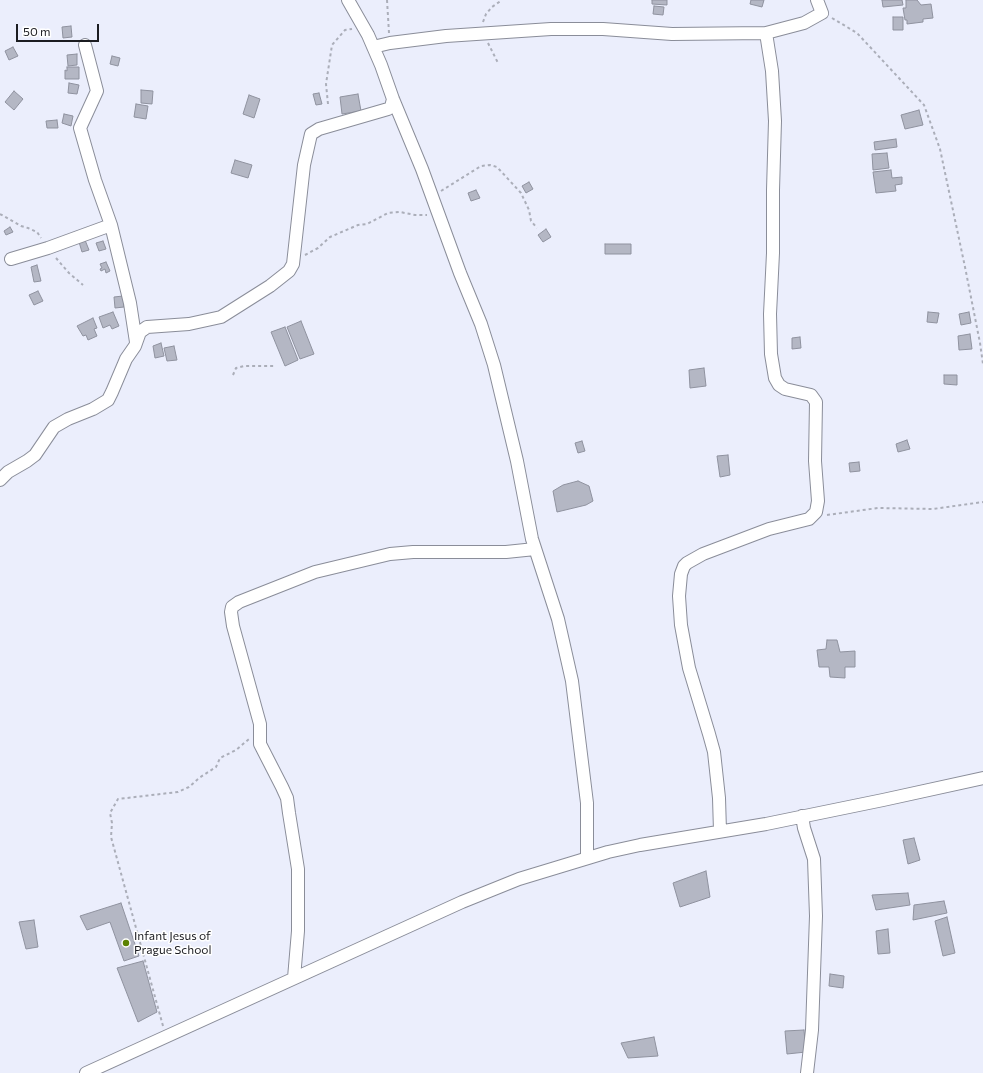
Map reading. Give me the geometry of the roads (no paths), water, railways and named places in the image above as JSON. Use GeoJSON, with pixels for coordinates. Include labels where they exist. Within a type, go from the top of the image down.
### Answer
{"type":"FeatureCollection","features":[{"type":"Feature","properties":{"kind":"street"},"geometry":{"type":"LineString","coordinates":[[348,0],[373,47],[422,169],[460,273],[481,324],[494,365],[517,460],[532,539],[558,619],[572,682],[587,803],[587,858]]}},
{"type":"Feature","properties":{"kind":"street"},"geometry":{"type":"LineString","coordinates":[[373,47],[390,43],[482,32],[551,29],[603,29],[672,34],[766,33],[804,23],[822,13],[817,0]]}},
{"type":"Feature","properties":{"kind":"street"},"geometry":{"type":"LineString","coordinates":[[720,831],[719,798],[714,752],[689,668],[681,625],[679,596],[681,574],[684,566],[703,554],[769,529],[806,520],[812,517],[818,508],[815,461],[816,402],[811,395],[785,389],[779,385],[775,378],[770,349],[770,314],[774,253],[773,190],[775,121],[772,71],[766,33]]}},
{"type":"Feature","properties":{"kind":"street"},"geometry":{"type":"LineString","coordinates":[[85,45],[97,91],[80,128],[95,180],[111,225],[130,303],[137,346]]}},
{"type":"Feature","properties":{"kind":"street"},"geometry":{"type":"LineString","coordinates":[[0,480],[8,472],[35,455],[54,427],[68,419],[93,409],[108,400],[126,359],[137,346],[140,332],[147,327],[190,324],[220,317],[278,280],[289,271],[293,262],[304,165],[310,134],[319,129],[388,109],[391,107],[393,99]]}},
{"type":"Feature","properties":{"kind":"street"},"geometry":{"type":"LineString","coordinates":[[11,259],[111,225]]}},
{"type":"Feature","properties":{"kind":"street"},"geometry":{"type":"LineString","coordinates":[[294,978],[298,931],[298,869],[287,798],[276,773],[262,751],[259,734],[260,724],[233,626],[232,609],[235,604],[315,572],[390,554],[413,552],[506,552],[535,549]]}},
{"type":"Feature","properties":{"kind":"street"},"geometry":{"type":"LineString","coordinates":[[86,1073],[462,902],[519,879],[608,852],[640,845],[802,816],[983,778]]}},
{"type":"Feature","properties":{"kind":"street"},"geometry":{"type":"LineString","coordinates":[[802,816],[804,828],[814,859],[816,916],[812,1023],[807,1073]]}},
{"type":"Feature","properties":{"kind":"place","name":"Infant Jesus of Prague School"},"geometry":{"type":"Point","coordinates":[126,943]}}]}
